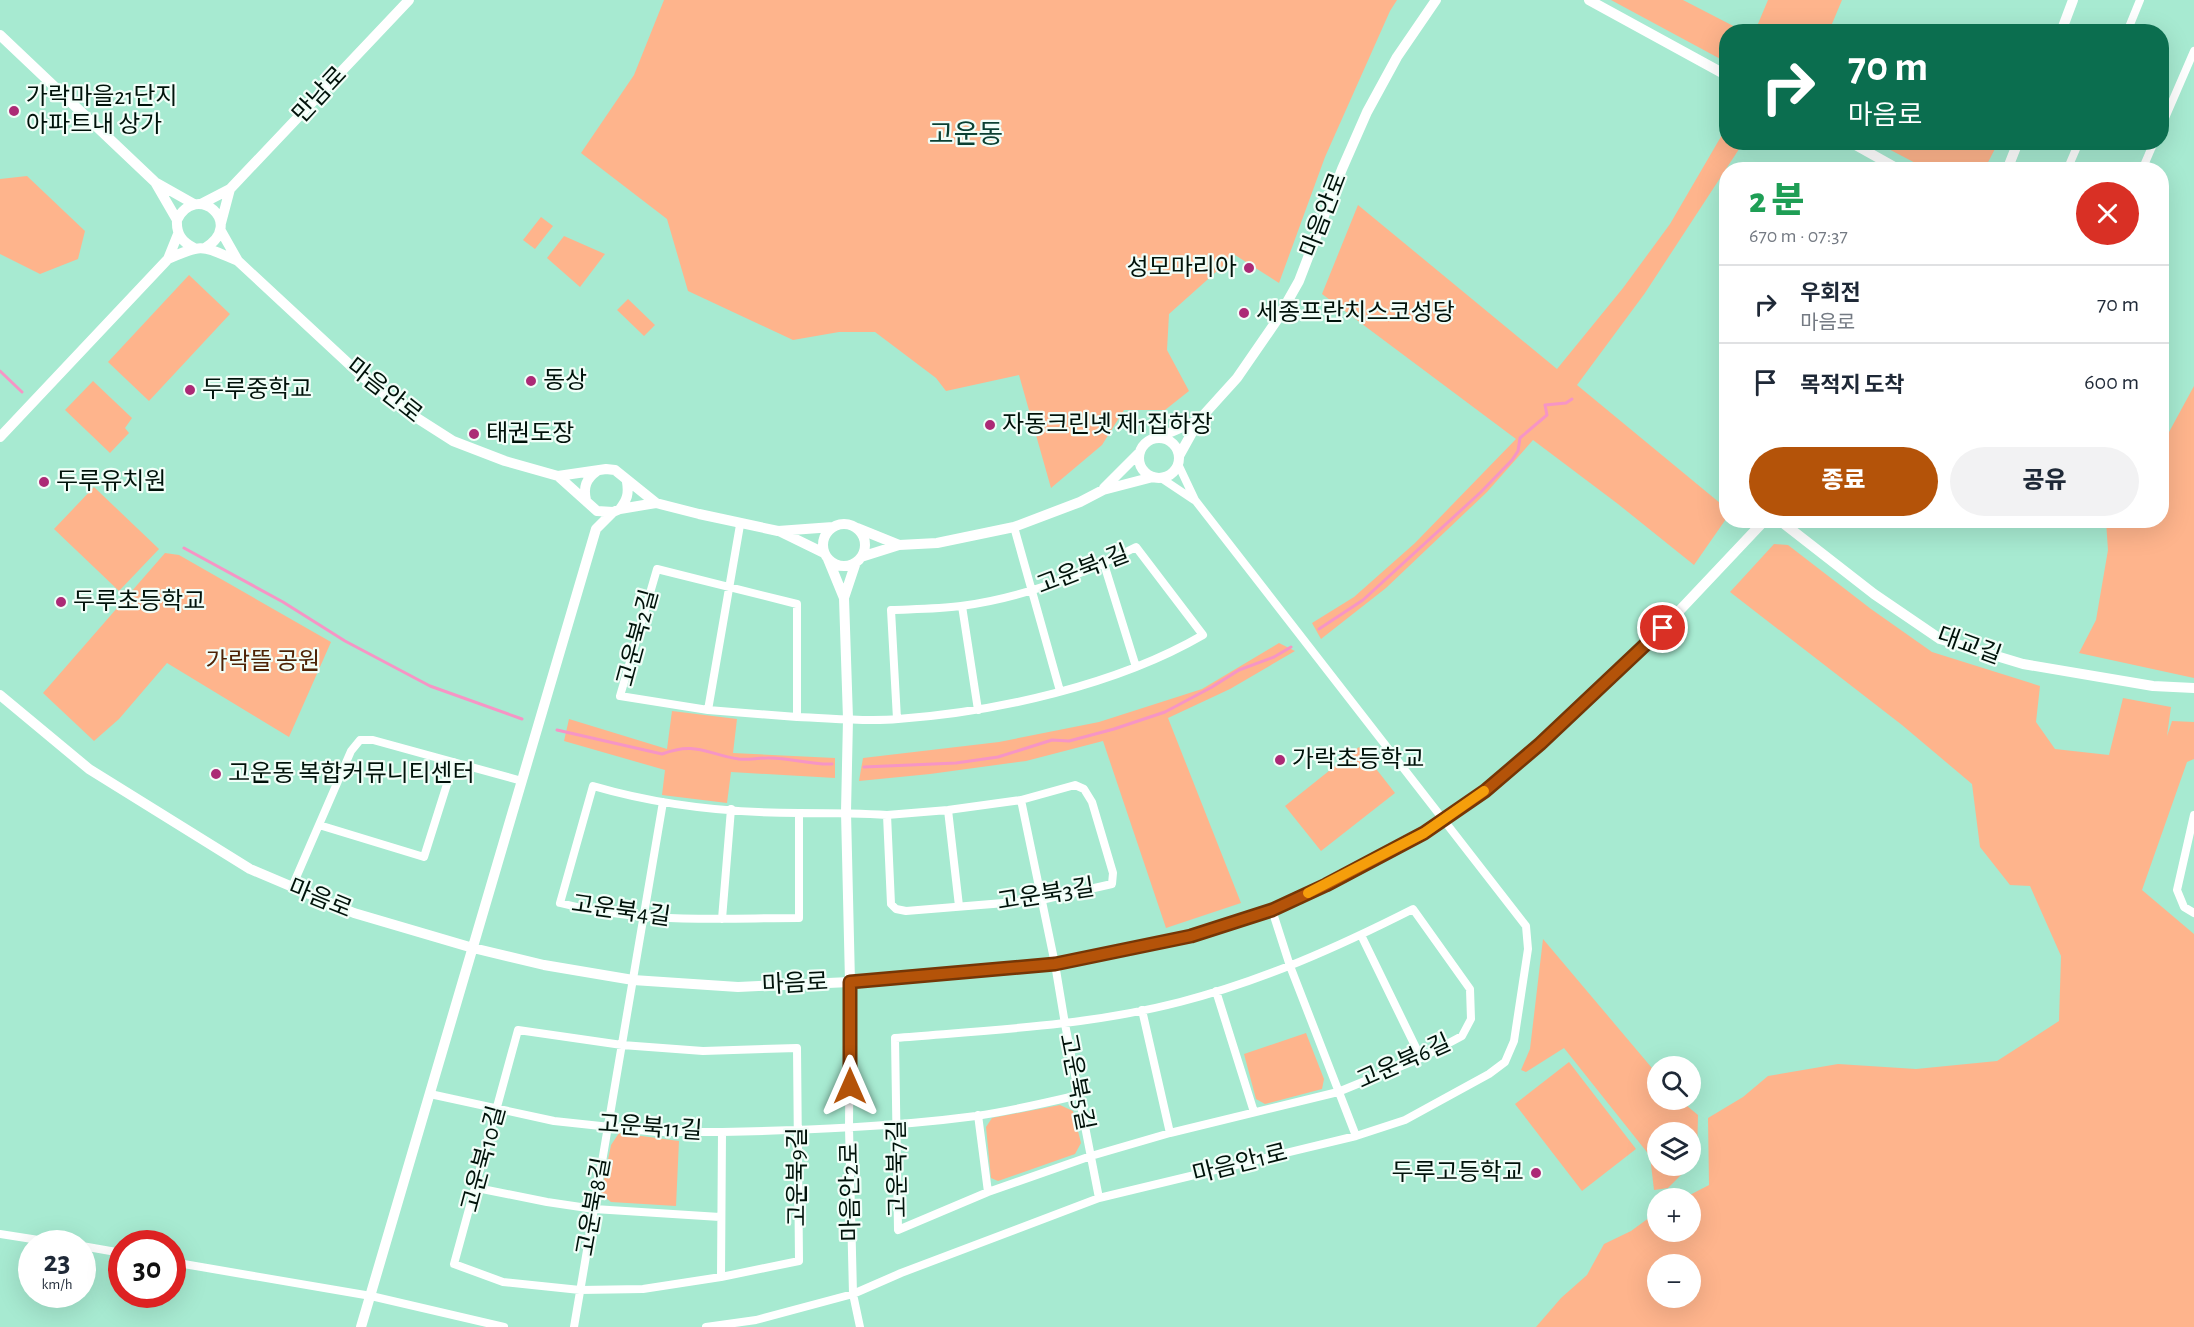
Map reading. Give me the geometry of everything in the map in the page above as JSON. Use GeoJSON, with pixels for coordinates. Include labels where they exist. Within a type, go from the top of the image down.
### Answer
{"type":"FeatureCollection","features":[{"type":"Feature","properties":{"kind":"street","name":"만남로"},"geometry":{"type":"LineString","coordinates":[[230,189],[409,0]]}},
{"type":"Feature","properties":{"kind":"street","name":"마음안로"},"geometry":{"type":"LineString","coordinates":[[1199,420],[1237,378],[1277,320],[1299,281],[1342,169],[1367,112],[1397,57],[1436,0]]}},
{"type":"Feature","properties":{"kind":"street"},"geometry":{"type":"LineString","coordinates":[[1589,0],[1719,71]]}},
{"type":"Feature","properties":{"kind":"street"},"geometry":{"type":"LineString","coordinates":[[2064,24],[2073,0]]}},
{"type":"Feature","properties":{"kind":"street"},"geometry":{"type":"LineString","coordinates":[[2130,24],[2140,0]]}},
{"type":"Feature","properties":{"kind":"street"},"geometry":{"type":"LineString","coordinates":[[0,35],[155,182],[198,204],[210,207],[218,214],[221,227],[238,261]]}},
{"type":"Feature","properties":{"kind":"street"},"geometry":{"type":"LineString","coordinates":[[2169,109],[2194,51]]}},
{"type":"Feature","properties":{"kind":"street"},"geometry":{"type":"LineString","coordinates":[[1864,150],[1886,162]]}},
{"type":"Feature","properties":{"kind":"street"},"geometry":{"type":"LineString","coordinates":[[0,436],[168,259],[178,234],[177,220],[155,182]]}},
{"type":"Feature","properties":{"kind":"street"},"geometry":{"type":"LineString","coordinates":[[177,220],[181,213],[230,189]]}},
{"type":"Feature","properties":{"kind":"street"},"geometry":{"type":"LineString","coordinates":[[168,259],[215,242],[230,189]]}},
{"type":"Feature","properties":{"kind":"street"},"geometry":{"type":"LineString","coordinates":[[178,234],[185,243],[238,261]]}},
{"type":"Feature","properties":{"kind":"street","name":"마음안로"},"geometry":{"type":"LineString","coordinates":[[238,261],[364,378],[405,411],[453,441],[506,461],[558,476]]}},
{"type":"Feature","properties":{"kind":"street"},"geometry":{"type":"LineString","coordinates":[[1103,490],[1140,452],[1146,442],[1199,420]]}},
{"type":"Feature","properties":{"kind":"street"},"geometry":{"type":"LineString","coordinates":[[778,531],[826,556],[838,565],[844,566],[899,544],[943,542],[1014,527],[1080,502],[1103,490],[1172,473],[1199,420]]}},
{"type":"Feature","properties":{"kind":"street"},"geometry":{"type":"LineString","coordinates":[[1157,438],[1163,438],[1174,445],[1194,500]]}},
{"type":"Feature","properties":{"kind":"street"},"geometry":{"type":"LineString","coordinates":[[1140,452],[1140,464],[1143,470],[1194,500]]}},
{"type":"Feature","properties":{"kind":"street"},"geometry":{"type":"LineString","coordinates":[[558,476],[606,469],[615,470],[627,482],[656,503],[740,525],[778,531],[845,524],[899,544]]}},
{"type":"Feature","properties":{"kind":"street"},"geometry":{"type":"LineString","coordinates":[[596,529],[584,491],[590,476],[597,471]]}},
{"type":"Feature","properties":{"kind":"street"},"geometry":{"type":"LineString","coordinates":[[558,476],[588,503],[605,513],[656,503]]}},
{"type":"Feature","properties":{"kind":"street"},"geometry":{"type":"LineString","coordinates":[[362,1327],[596,529],[626,501],[629,492],[627,482]]}},
{"type":"Feature","properties":{"kind":"street","name":"마음안1로"},"geometry":{"type":"LineString","coordinates":[[706,1327],[756,1320],[853,1294],[1099,1198],[1356,1136],[1405,1120],[1489,1074],[1505,1062],[1514,1041],[1528,949],[1526,926],[1194,500]]}},
{"type":"Feature","properties":{"kind":"street"},"geometry":{"type":"LineString","coordinates":[[708,710],[740,525]]}},
{"type":"Feature","properties":{"kind":"street"},"geometry":{"type":"LineString","coordinates":[[833,527],[825,535],[823,541],[826,556],[844,598],[848,720],[846,813],[850,982]]}},
{"type":"Feature","properties":{"kind":"street"},"geometry":{"type":"LineString","coordinates":[[1014,527],[1060,691]]}},
{"type":"Feature","properties":{"kind":"street"},"geometry":{"type":"LineString","coordinates":[[844,598],[865,545],[864,538],[856,528]]}},
{"type":"Feature","properties":{"kind":"street","name":"마음로"},"geometry":{"type":"LineString","coordinates":[[0,695],[89,769],[250,869],[354,913],[473,948],[544,965],[633,980],[738,987],[850,982],[1055,964],[1191,936],[1272,910],[1326,885],[1424,833],[1485,791],[1540,744],[1647,645],[1757,528]]}},
{"type":"Feature","properties":{"kind":"street","name":"대교길"},"geometry":{"type":"LineString","coordinates":[[1789,528],[1874,594],[1940,639],[2023,664],[2153,686],[2194,688]]}},
{"type":"Feature","properties":{"kind":"street","name":"고운북1길"},"geometry":{"type":"LineString","coordinates":[[848,720],[897,719],[978,710],[1060,691],[1136,667],[1175,651],[1203,635],[1136,547],[1104,564],[1032,590],[962,606],[891,610],[897,719]]}},
{"type":"Feature","properties":{"kind":"street"},"geometry":{"type":"LineString","coordinates":[[1104,564],[1136,667]]}},
{"type":"Feature","properties":{"kind":"street","name":"고운북2길"},"geometry":{"type":"LineString","coordinates":[[797,717],[796,604],[657,569],[620,696],[708,710],[797,717],[848,720]]}},
{"type":"Feature","properties":{"kind":"street"},"geometry":{"type":"LineString","coordinates":[[962,606],[978,710]]}},
{"type":"Feature","properties":{"kind":"street"},"geometry":{"type":"LineString","coordinates":[[292,887],[351,751],[360,740],[373,740],[522,781]]}},
{"type":"Feature","properties":{"kind":"street"},"geometry":{"type":"LineString","coordinates":[[319,825],[424,857],[454,762]]}},
{"type":"Feature","properties":{"kind":"street","name":"고운북3길"},"geometry":{"type":"LineString","coordinates":[[1075,785],[1084,789],[1092,802],[1113,873],[1112,884],[1041,900],[906,911],[896,909],[891,904],[887,815],[948,810],[1021,800],[1075,785]]}},
{"type":"Feature","properties":{"kind":"street","name":"고운북4길"},"geometry":{"type":"LineString","coordinates":[[799,813],[799,918],[643,918],[560,903],[593,786],[628,796],[695,807],[887,815]]}},
{"type":"Feature","properties":{"kind":"street","name":"고운북5길"},"geometry":{"type":"LineString","coordinates":[[1021,800],[1055,964],[1099,1198]]}},
{"type":"Feature","properties":{"kind":"street","name":"고운북8길"},"geometry":{"type":"LineString","coordinates":[[574,1327],[663,802]]}},
{"type":"Feature","properties":{"kind":"street"},"geometry":{"type":"LineString","coordinates":[[722,919],[731,809]]}},
{"type":"Feature","properties":{"kind":"street"},"geometry":{"type":"LineString","coordinates":[[948,810],[958,906]]}},
{"type":"Feature","properties":{"kind":"street"},"geometry":{"type":"LineString","coordinates":[[2193,821],[2177,890],[2184,907],[2194,913]]}},
{"type":"Feature","properties":{"kind":"street","name":"고운북6길"},"geometry":{"type":"LineString","coordinates":[[1065,1024],[1142,1010],[1216,991],[1290,966],[1413,909],[1470,989],[1471,1019],[1462,1036],[1421,1058],[1338,1092],[1170,1133],[1091,1156]]}},
{"type":"Feature","properties":{"kind":"street"},"geometry":{"type":"LineString","coordinates":[[1272,910],[1290,966],[1356,1136]]}},
{"type":"Feature","properties":{"kind":"street"},"geometry":{"type":"LineString","coordinates":[[1361,935],[1421,1058]]}},
{"type":"Feature","properties":{"kind":"street","name":"마음안2로"},"geometry":{"type":"LineString","coordinates":[[850,982],[849,1128],[853,1294],[860,1327]]}},
{"type":"Feature","properties":{"kind":"street"},"geometry":{"type":"LineString","coordinates":[[1216,991],[1254,1112]]}},
{"type":"Feature","properties":{"kind":"street"},"geometry":{"type":"LineString","coordinates":[[1142,1010],[1170,1133]]}},
{"type":"Feature","properties":{"kind":"street","name":"고운북7길"},"geometry":{"type":"LineString","coordinates":[[1065,1024],[895,1038],[898,1230],[988,1192],[1091,1156]]}},
{"type":"Feature","properties":{"kind":"street","name":"고운북10길"},"geometry":{"type":"LineString","coordinates":[[580,1290],[503,1282],[454,1264],[477,1188],[518,1030],[622,1045]]}},
{"type":"Feature","properties":{"kind":"street","name":"고운북9길"},"geometry":{"type":"LineString","coordinates":[[580,1290],[643,1289],[799,1261],[797,1048],[703,1051],[622,1045]]}},
{"type":"Feature","properties":{"kind":"street","name":"고운북11길"},"geometry":{"type":"LineString","coordinates":[[430,1094],[554,1121],[657,1132],[722,1132],[721,1276]]}},
{"type":"Feature","properties":{"kind":"street"},"geometry":{"type":"LineString","coordinates":[[722,1132],[849,1128],[897,1124],[978,1115],[1079,1095]]}},
{"type":"Feature","properties":{"kind":"street"},"geometry":{"type":"LineString","coordinates":[[978,1115],[988,1192]]}},
{"type":"Feature","properties":{"kind":"street"},"geometry":{"type":"LineString","coordinates":[[477,1188],[594,1209],[720,1217]]}},
{"type":"Feature","properties":{"kind":"street"},"geometry":{"type":"LineString","coordinates":[[0,1234],[18,1237]]}},
{"type":"Feature","properties":{"kind":"street"},"geometry":{"type":"LineString","coordinates":[[186,1264],[371,1296],[504,1327]]}},
{"type":"Feature","properties":{"kind":"green space"},"geometry":{"type":"Polygon","coordinates":[[[664,0],[1397,0],[1325,157],[1279,283],[1235,255],[1169,314],[1167,350],[1189,391],[1165,410],[1124,410],[1102,445],[1051,488],[1019,375],[946,391],[936,378],[875,332],[839,332],[793,340],[688,291],[667,219],[581,153],[634,75],[664,0]]]}},
{"type":"Feature","properties":{"kind":"green space"},"geometry":{"type":"Polygon","coordinates":[[[1611,0],[1683,0],[1729,24],[1719,24],[1719,58],[1611,0]]]}},
{"type":"Feature","properties":{"kind":"green space"},"geometry":{"type":"Polygon","coordinates":[[[1768,0],[1842,0],[1832,24],[1758,24],[1768,0]]]}},
{"type":"Feature","properties":{"kind":"green space"},"geometry":{"type":"Polygon","coordinates":[[[1719,140],[1719,150],[1738,150],[1731,162],[1719,162],[1719,180],[1645,293],[1577,385],[1719,502],[1720,528],[1694,565],[1533,440],[1487,492],[1386,588],[1321,639],[1312,623],[1354,597],[1415,543],[1516,439],[1322,294],[1358,205],[1557,369],[1623,288],[1670,224],[1719,140]]]}},
{"type":"Feature","properties":{"kind":"green space"},"geometry":{"type":"Polygon","coordinates":[[[1890,150],[1994,150],[1988,162],[1914,162],[1890,150]]]}},
{"type":"Feature","properties":{"kind":"green space"},"geometry":{"type":"Polygon","coordinates":[[[27,176],[85,231],[78,259],[40,274],[0,254],[0,179],[27,176]]]}},
{"type":"Feature","properties":{"kind":"green space"},"geometry":{"type":"Polygon","coordinates":[[[541,217],[553,226],[535,249],[523,240],[541,217]]]}},
{"type":"Feature","properties":{"kind":"green space"},"geometry":{"type":"Polygon","coordinates":[[[564,236],[605,254],[580,287],[547,258],[564,236]]]}},
{"type":"Feature","properties":{"kind":"green space"},"geometry":{"type":"Polygon","coordinates":[[[189,275],[230,314],[149,401],[108,362],[189,275]]]}},
{"type":"Feature","properties":{"kind":"green space"},"geometry":{"type":"Polygon","coordinates":[[[628,299],[655,325],[644,336],[617,310],[628,299]]]}},
{"type":"Feature","properties":{"kind":"green space"},"geometry":{"type":"Polygon","coordinates":[[[93,381],[132,418],[125,428],[129,433],[110,453],[65,410],[93,381]]]}},
{"type":"Feature","properties":{"kind":"green space"},"geometry":{"type":"Polygon","coordinates":[[[2194,386],[2194,678],[2079,653],[2096,620],[2108,550],[2106,528],[2169,528],[2169,432],[2194,386]]]}},
{"type":"Feature","properties":{"kind":"green space"},"geometry":{"type":"Polygon","coordinates":[[[94,487],[159,549],[119,591],[54,529],[94,487]]]}},
{"type":"Feature","properties":{"kind":"green space"},"geometry":{"type":"Polygon","coordinates":[[[1774,544],[1788,545],[1871,609],[1932,652],[2040,686],[2036,722],[2055,749],[2109,755],[2123,698],[2171,707],[2167,736],[2172,721],[2194,722],[2194,759],[2187,762],[2142,890],[2194,934],[2194,1327],[1536,1327],[1561,1298],[1587,1275],[1604,1244],[1631,1231],[1647,1219],[1647,1242],[1701,1242],[1701,1189],[1709,1185],[1708,1118],[1743,1097],[1768,1076],[1838,1064],[1916,1069],[1997,1061],[2059,1021],[2061,956],[2030,886],[2010,885],[1980,847],[1972,784],[1902,725],[1730,592],[1774,544]]]}},
{"type":"Feature","properties":{"kind":"green space","name":"가락뜰 공원"},"geometry":{"type":"Polygon","coordinates":[[[165,553],[179,555],[331,642],[289,737],[167,663],[119,719],[94,741],[43,693],[165,553]]]}},
{"type":"Feature","properties":{"kind":"green space"},"geometry":{"type":"Polygon","coordinates":[[[1279,643],[1295,651],[1230,689],[1168,718],[1241,903],[1166,928],[1103,741],[1026,761],[859,781],[863,758],[999,742],[1099,722],[1202,689],[1279,643]]]}},
{"type":"Feature","properties":{"kind":"green space"},"geometry":{"type":"Polygon","coordinates":[[[672,711],[737,719],[733,753],[835,758],[835,778],[731,772],[727,803],[662,795],[665,770],[564,741],[569,719],[667,749],[672,711]]]}},
{"type":"Feature","properties":{"kind":"green space"},"geometry":{"type":"Polygon","coordinates":[[[1359,747],[1395,793],[1321,851],[1285,806],[1359,747]]]}},
{"type":"Feature","properties":{"kind":"green space"},"geometry":{"type":"Polygon","coordinates":[[[1543,939],[1647,1062],[1647,1110],[1692,1110],[1698,1115],[1698,1122],[1647,1122],[1647,1152],[1564,1048],[1526,1072],[1521,1070],[1530,1049],[1543,939]]]}},
{"type":"Feature","properties":{"kind":"green space"},"geometry":{"type":"Polygon","coordinates":[[[1306,1033],[1324,1079],[1322,1089],[1265,1104],[1256,1099],[1244,1054],[1306,1033]]]}},
{"type":"Feature","properties":{"kind":"green space"},"geometry":{"type":"Polygon","coordinates":[[[1569,1062],[1636,1149],[1582,1191],[1515,1104],[1569,1062]]]}},
{"type":"Feature","properties":{"kind":"green space"},"geometry":{"type":"Polygon","coordinates":[[[1060,1105],[1073,1111],[1081,1143],[1075,1154],[998,1181],[991,1178],[986,1127],[992,1118],[1060,1105]]]}},
{"type":"Feature","properties":{"kind":"green space"},"geometry":{"type":"Polygon","coordinates":[[[619,1133],[679,1141],[676,1206],[611,1202],[601,1194],[611,1145],[619,1133]]]}},
{"type":"Feature","properties":{"kind":"green space"},"geometry":{"type":"Polygon","coordinates":[[[1652,1176],[1680,1176],[1668,1188],[1654,1188],[1652,1176]]]}},
{"type":"Feature","properties":{"kind":"waterway"},"geometry":{"type":"LineString","coordinates":[[0,371],[22,392]]}},
{"type":"Feature","properties":{"kind":"waterway"},"geometry":{"type":"LineString","coordinates":[[1319,629],[1363,600],[1481,492],[1512,460],[1518,451],[1520,438],[1547,415],[1545,405],[1566,403],[1572,399]]}},
{"type":"Feature","properties":{"kind":"waterway"},"geometry":{"type":"LineString","coordinates":[[184,548],[283,602],[345,641],[430,686],[522,719]]}},
{"type":"Feature","properties":{"kind":"waterway"},"geometry":{"type":"LineString","coordinates":[[864,767],[956,763],[998,757],[1052,740],[1069,741],[1114,729],[1165,712],[1239,670],[1274,657],[1291,647]]}},
{"type":"Feature","properties":{"kind":"waterway"},"geometry":{"type":"LineString","coordinates":[[557,730],[662,754],[674,750],[693,749],[739,759],[775,758],[832,764]]}},
{"type":"Feature","properties":{"kind":"slow traffic"},"geometry":{"type":"LineString","coordinates":[[1308,893],[1424,833],[1484,791]]}},
{"type":"Feature","properties":{"kind":"place","name":"가락마을21단지 아파트내 상가"},"geometry":{"type":"Point","coordinates":[14,111]}},
{"type":"Feature","properties":{"kind":"place","name":"성모마리아"},"geometry":{"type":"Point","coordinates":[1249,268]}},
{"type":"Feature","properties":{"kind":"place","name":"세종프란치스코성당"},"geometry":{"type":"Point","coordinates":[1244,313]}},
{"type":"Feature","properties":{"kind":"place","name":"동상"},"geometry":{"type":"Point","coordinates":[531,381]}},
{"type":"Feature","properties":{"kind":"place","name":"두루중학교"},"geometry":{"type":"Point","coordinates":[190,390]}},
{"type":"Feature","properties":{"kind":"place","name":"자동크린넷 제1집하장"},"geometry":{"type":"Point","coordinates":[990,425]}},
{"type":"Feature","properties":{"kind":"place","name":"태권도장"},"geometry":{"type":"Point","coordinates":[474,434]}},
{"type":"Feature","properties":{"kind":"place","name":"두루유치원"},"geometry":{"type":"Point","coordinates":[44,482]}},
{"type":"Feature","properties":{"kind":"place","name":"두루초등학교"},"geometry":{"type":"Point","coordinates":[61,602]}},
{"type":"Feature","properties":{"kind":"place","name":"가락초등학교"},"geometry":{"type":"Point","coordinates":[1280,760]}},
{"type":"Feature","properties":{"kind":"place","name":"고운동 복합커뮤니티센터"},"geometry":{"type":"Point","coordinates":[216,774]}},
{"type":"Feature","properties":{"kind":"place","name":"두루고등학교"},"geometry":{"type":"Point","coordinates":[1536,1173]}},
{"type":"Feature","properties":{"kind":"district","name":"고운동"},"geometry":{"type":"Point","coordinates":[966,134]}},
{"type":"Feature","properties":{"kind":"route"},"geometry":{"type":"LineString","coordinates":[[850,1086],[850,982],[1055,964],[1101,957],[1191,936],[1272,910],[1326,885],[1424,833],[1485,791],[1540,744],[1663,628]]}}]}
